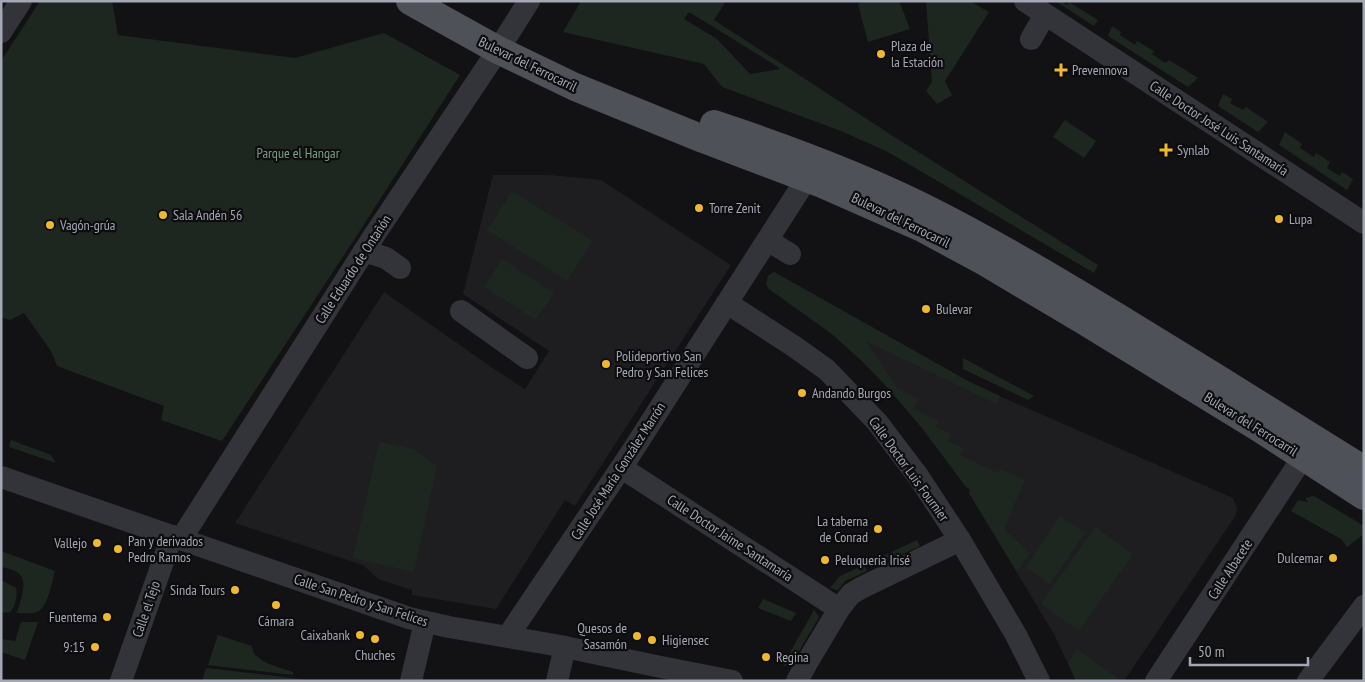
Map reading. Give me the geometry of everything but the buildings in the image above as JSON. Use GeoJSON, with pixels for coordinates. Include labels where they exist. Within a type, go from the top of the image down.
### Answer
{"type":"FeatureCollection","features":[{"type":"Feature","properties":{"kind":"main road","name":"Bulevar del Ferrocarril"},"geometry":{"type":"LineString","coordinates":[[410,1],[502,44],[614,88],[819,161],[926,208],[1083,296],[1364,470]]}},
{"type":"Feature","properties":{"kind":"main road","name":"Bulevar del Ferrocarril"},"geometry":{"type":"LineString","coordinates":[[436,1],[502,44],[576,87],[652,119],[807,178],[907,221],[985,262],[1256,426],[1364,496]]}},
{"type":"Feature","properties":{"kind":"street"},"geometry":{"type":"LineString","coordinates":[[1,32],[21,1]]}},
{"type":"Feature","properties":{"kind":"street","name":"Calle Eduardo de Ontañón"},"geometry":{"type":"LineString","coordinates":[[176,538],[529,1]]}},
{"type":"Feature","properties":{"kind":"street","name":"Calle Doctor José Luis Santamaría"},"geometry":{"type":"LineString","coordinates":[[1024,1],[1364,223]]}},
{"type":"Feature","properties":{"kind":"street","name":"Calle José María González Marrón"},"geometry":{"type":"LineString","coordinates":[[508,636],[622,468],[807,178]]}},
{"type":"Feature","properties":{"kind":"street"},"geometry":{"type":"LineString","coordinates":[[364,251],[386,258],[400,268]]}},
{"type":"Feature","properties":{"kind":"street","name":"Calle Doctor Luis Fournier"},"geometry":{"type":"LineString","coordinates":[[727,303],[795,347],[826,370],[877,422],[901,452],[960,540],[1012,627],[1039,681]]}},
{"type":"Feature","properties":{"kind":"street"},"geometry":{"type":"LineString","coordinates":[[461,311],[527,358]]}},
{"type":"Feature","properties":{"kind":"street","name":"Calle Albacete"},"geometry":{"type":"LineString","coordinates":[[1156,681],[1303,457]]}},
{"type":"Feature","properties":{"kind":"street","name":"Calle Doctor Jaime Santamaría"},"geometry":{"type":"LineString","coordinates":[[622,468],[839,609]]}},
{"type":"Feature","properties":{"kind":"street","name":"Calle San Pedro y San Felices"},"geometry":{"type":"LineString","coordinates":[[1,477],[409,618],[565,647],[653,674],[732,681]]}},
{"type":"Feature","properties":{"kind":"street","name":"Calle el Tejo"},"geometry":{"type":"LineString","coordinates":[[121,681],[176,538]]}},
{"type":"Feature","properties":{"kind":"street"},"geometry":{"type":"LineString","coordinates":[[798,681],[839,609],[851,594],[960,540]]}},
{"type":"Feature","properties":{"kind":"street"},"geometry":{"type":"LineString","coordinates":[[1308,681],[1364,606]]}},
{"type":"Feature","properties":{"kind":"street"},"geometry":{"type":"LineString","coordinates":[[411,681],[425,622]]}},
{"type":"Feature","properties":{"kind":"street"},"geometry":{"type":"LineString","coordinates":[[557,681],[565,647]]}},
{"type":"Feature","properties":{"kind":"shaded area"},"geometry":{"type":"Polygon","coordinates":[[[493,175],[550,175],[601,180],[731,265],[575,506],[565,500],[496,609],[412,595],[412,590],[378,579],[363,565],[235,523],[384,292],[525,389],[549,351],[463,294],[493,175]]]}},
{"type":"Feature","properties":{"kind":"shaded area"},"geometry":{"type":"Polygon","coordinates":[[[774,272],[990,392],[1233,498],[1237,509],[1236,515],[1124,681],[1076,681],[1055,636],[969,493],[970,490],[922,428],[864,363],[832,334],[769,289],[766,284],[768,276],[774,272]]]}},
{"type":"Feature","properties":{"kind":"green space","name":"Parque el Hangar"},"geometry":{"type":"Polygon","coordinates":[[[40,1],[112,1],[118,35],[295,58],[384,33],[460,75],[222,441],[161,420],[164,406],[57,366],[51,351],[24,313],[10,320],[1,317],[1,61],[40,1]]]}},
{"type":"Feature","properties":{"kind":"green space"},"geometry":{"type":"Polygon","coordinates":[[[581,1],[726,1],[714,20],[896,138],[1098,265],[1094,273],[888,152],[841,131],[722,87],[704,64],[563,32],[581,1]],[[689,12],[684,19],[717,39],[750,74],[780,69],[689,12]]]}},
{"type":"Feature","properties":{"kind":"green space"},"geometry":{"type":"Polygon","coordinates":[[[863,1],[899,1],[910,29],[868,42],[858,4],[863,1]]]}},
{"type":"Feature","properties":{"kind":"green space"},"geometry":{"type":"Polygon","coordinates":[[[926,1],[970,1],[989,12],[945,81],[952,95],[937,104],[926,91],[932,82],[926,1]]]}},
{"type":"Feature","properties":{"kind":"green space"},"geometry":{"type":"Polygon","coordinates":[[[1055,1],[1061,1],[1067,5],[1069,2],[1098,20],[1094,26],[1055,1]]]}},
{"type":"Feature","properties":{"kind":"green space"},"geometry":{"type":"Polygon","coordinates":[[[1112,26],[1121,32],[1120,35],[1135,45],[1137,41],[1154,51],[1152,54],[1165,63],[1169,60],[1198,78],[1188,87],[1108,36],[1112,26]]]}},
{"type":"Feature","properties":{"kind":"green space"},"geometry":{"type":"Polygon","coordinates":[[[1223,94],[1232,99],[1230,103],[1243,110],[1246,107],[1268,122],[1258,132],[1218,106],[1223,94]]]}},
{"type":"Feature","properties":{"kind":"green space"},"geometry":{"type":"Polygon","coordinates":[[[1065,120],[1096,141],[1084,158],[1053,137],[1065,120]]]}},
{"type":"Feature","properties":{"kind":"green space"},"geometry":{"type":"Polygon","coordinates":[[[1285,132],[1302,144],[1300,148],[1314,157],[1316,153],[1330,162],[1327,168],[1340,176],[1342,172],[1353,179],[1347,190],[1279,145],[1285,132]]]}},
{"type":"Feature","properties":{"kind":"green space"},"geometry":{"type":"Polygon","coordinates":[[[512,191],[593,241],[567,281],[487,230],[512,191]]]}},
{"type":"Feature","properties":{"kind":"green space"},"geometry":{"type":"Polygon","coordinates":[[[502,259],[554,293],[536,320],[484,287],[502,259]]]}},
{"type":"Feature","properties":{"kind":"green space"},"geometry":{"type":"Polygon","coordinates":[[[774,272],[968,381],[1000,396],[996,404],[866,341],[897,388],[918,399],[914,409],[939,421],[936,427],[951,434],[948,441],[963,448],[960,455],[998,473],[1001,469],[1025,480],[1004,529],[1030,553],[1017,572],[969,493],[970,490],[922,428],[864,363],[832,334],[769,289],[766,284],[768,276],[774,272]]]}},
{"type":"Feature","properties":{"kind":"green space"},"geometry":{"type":"Polygon","coordinates":[[[963,358],[1034,396],[1028,400],[963,369],[963,358]]]}},
{"type":"Feature","properties":{"kind":"green space"},"geometry":{"type":"Polygon","coordinates":[[[11,440],[51,455],[56,463],[9,447],[11,440]]]}},
{"type":"Feature","properties":{"kind":"green space"},"geometry":{"type":"Polygon","coordinates":[[[379,442],[413,449],[437,466],[414,572],[353,558],[379,442]]]}},
{"type":"Feature","properties":{"kind":"green space"},"geometry":{"type":"Polygon","coordinates":[[[1314,496],[1364,526],[1364,534],[1347,547],[1341,539],[1291,511],[1298,500],[1308,502],[1305,498],[1314,496]]]}},
{"type":"Feature","properties":{"kind":"green space"},"geometry":{"type":"Polygon","coordinates":[[[1060,516],[1085,533],[1050,584],[1026,567],[1060,516]]]}},
{"type":"Feature","properties":{"kind":"green space"},"geometry":{"type":"Polygon","coordinates":[[[1095,527],[1133,554],[1079,631],[1041,604],[1095,527]]]}},
{"type":"Feature","properties":{"kind":"green space"},"geometry":{"type":"Polygon","coordinates":[[[917,540],[920,546],[877,566],[874,560],[917,540]]]}},
{"type":"Feature","properties":{"kind":"green space"},"geometry":{"type":"Polygon","coordinates":[[[1,551],[55,571],[47,600],[41,610],[30,613],[17,613],[23,591],[23,580],[17,572],[1,567],[1,551]]]}},
{"type":"Feature","properties":{"kind":"green space"},"geometry":{"type":"Polygon","coordinates":[[[864,565],[867,571],[845,581],[838,590],[830,588],[840,576],[864,565]]]}},
{"type":"Feature","properties":{"kind":"green space"},"geometry":{"type":"Polygon","coordinates":[[[1,580],[17,590],[15,604],[8,613],[1,612],[1,580]]]}},
{"type":"Feature","properties":{"kind":"green space"},"geometry":{"type":"Polygon","coordinates":[[[763,599],[796,613],[791,621],[758,608],[763,599]]]}},
{"type":"Feature","properties":{"kind":"green space"},"geometry":{"type":"Polygon","coordinates":[[[814,610],[819,617],[792,663],[787,666],[783,665],[814,610]]]}},
{"type":"Feature","properties":{"kind":"green space"},"geometry":{"type":"Polygon","coordinates":[[[21,622],[38,622],[25,660],[1,652],[1,639],[15,641],[21,622]]]}},
{"type":"Feature","properties":{"kind":"green space"},"geometry":{"type":"Polygon","coordinates":[[[218,635],[252,646],[253,652],[262,660],[293,672],[293,675],[208,665],[218,635]]]}},
{"type":"Feature","properties":{"kind":"green space"},"geometry":{"type":"Polygon","coordinates":[[[1077,649],[1121,681],[1076,681],[1068,663],[1077,649]]]}},
{"type":"Feature","properties":{"kind":"green space"},"geometry":{"type":"Polygon","coordinates":[[[206,668],[301,679],[304,681],[202,681],[206,668]]]}},
{"type":"Feature","properties":{"kind":"place","name":"Plaza de la Estación"},"geometry":{"type":"Point","coordinates":[881,54]}},
{"type":"Feature","properties":{"kind":"place","name":"Prevennova"},"geometry":{"type":"Point","coordinates":[1061,70]}},
{"type":"Feature","properties":{"kind":"place","name":"Synlab"},"geometry":{"type":"Point","coordinates":[1166,150]}},
{"type":"Feature","properties":{"kind":"place","name":"Torre Zenit"},"geometry":{"type":"Point","coordinates":[699,208]}},
{"type":"Feature","properties":{"kind":"place","name":"Sala Andén 56"},"geometry":{"type":"Point","coordinates":[163,215]}},
{"type":"Feature","properties":{"kind":"place","name":"Lupa"},"geometry":{"type":"Point","coordinates":[1279,219]}},
{"type":"Feature","properties":{"kind":"place","name":"Vagón-grúa"},"geometry":{"type":"Point","coordinates":[50,225]}},
{"type":"Feature","properties":{"kind":"place","name":"Bulevar"},"geometry":{"type":"Point","coordinates":[926,309]}},
{"type":"Feature","properties":{"kind":"place","name":"Polideportivo San Pedro y San Felices"},"geometry":{"type":"Point","coordinates":[606,364]}},
{"type":"Feature","properties":{"kind":"place","name":"Andando Burgos"},"geometry":{"type":"Point","coordinates":[802,393]}},
{"type":"Feature","properties":{"kind":"place","name":"La taberna de Conrad"},"geometry":{"type":"Point","coordinates":[878,529]}},
{"type":"Feature","properties":{"kind":"place","name":"Vallejo"},"geometry":{"type":"Point","coordinates":[97,543]}},
{"type":"Feature","properties":{"kind":"place","name":"Pan y derivados Pedro Ramos"},"geometry":{"type":"Point","coordinates":[118,549]}},
{"type":"Feature","properties":{"kind":"place","name":"Dulcemar"},"geometry":{"type":"Point","coordinates":[1333,558]}},
{"type":"Feature","properties":{"kind":"place","name":"Peluquería Irisé"},"geometry":{"type":"Point","coordinates":[825,560]}},
{"type":"Feature","properties":{"kind":"place","name":"Sinda Tours"},"geometry":{"type":"Point","coordinates":[235,590]}},
{"type":"Feature","properties":{"kind":"place","name":"Cámara"},"geometry":{"type":"Point","coordinates":[276,605]}},
{"type":"Feature","properties":{"kind":"place","name":"Fuentema"},"geometry":{"type":"Point","coordinates":[107,617]}},
{"type":"Feature","properties":{"kind":"place","name":"Caixabank"},"geometry":{"type":"Point","coordinates":[360,635]}},
{"type":"Feature","properties":{"kind":"place","name":"Quesos de Sasamón"},"geometry":{"type":"Point","coordinates":[637,636]}},
{"type":"Feature","properties":{"kind":"place","name":"Chuches"},"geometry":{"type":"Point","coordinates":[375,639]}},
{"type":"Feature","properties":{"kind":"place","name":"Higiensec"},"geometry":{"type":"Point","coordinates":[652,640]}},
{"type":"Feature","properties":{"kind":"place","name":"9:15"},"geometry":{"type":"Point","coordinates":[95,647]}},
{"type":"Feature","properties":{"kind":"place","name":"Regina"},"geometry":{"type":"Point","coordinates":[766,657]}}]}
